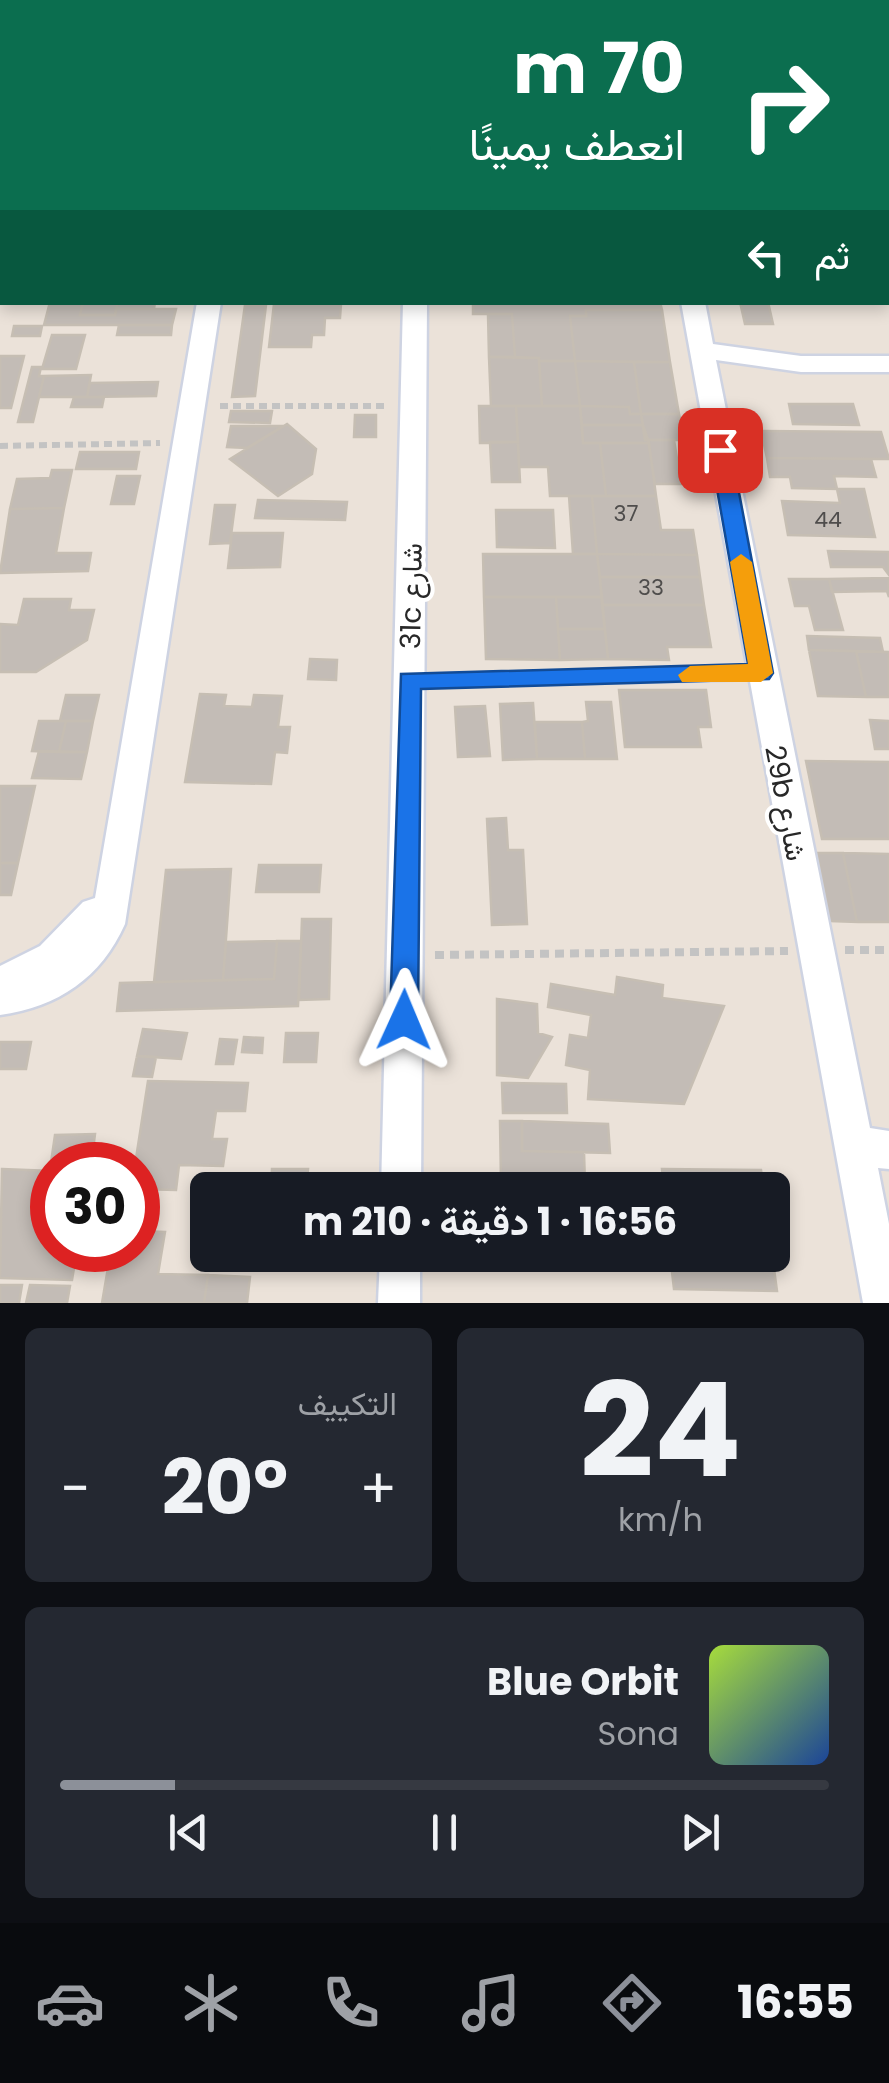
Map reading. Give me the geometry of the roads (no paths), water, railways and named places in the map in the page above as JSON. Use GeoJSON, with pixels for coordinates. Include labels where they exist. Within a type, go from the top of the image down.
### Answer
{"type":"FeatureCollection","features":[{"type":"Feature","properties":{"kind":"street"},"geometry":{"type":"LineString","coordinates":[[0,998],[56,983],[79,965],[108,924],[113,874],[209,305]]}},
{"type":"Feature","properties":{"kind":"street","name":"31c شارع"},"geometry":{"type":"LineString","coordinates":[[401,1172],[415,305]]}},
{"type":"Feature","properties":{"kind":"street","name":"29b شارع"},"geometry":{"type":"LineString","coordinates":[[695,305],[814,951],[870,1148],[884,1303]]}},
{"type":"Feature","properties":{"kind":"street"},"geometry":{"type":"LineString","coordinates":[[705,362],[889,364]]}},
{"type":"Feature","properties":{"kind":"street"},"geometry":{"type":"LineString","coordinates":[[0,984],[29,972],[74,939],[92,918],[113,874]]}},
{"type":"Feature","properties":{"kind":"street"},"geometry":{"type":"LineString","coordinates":[[399,1303],[400,1272]]}},
{"type":"Feature","properties":{"kind":"lane"},"geometry":{"type":"LineString","coordinates":[[410,680],[761,673]]}}]}
